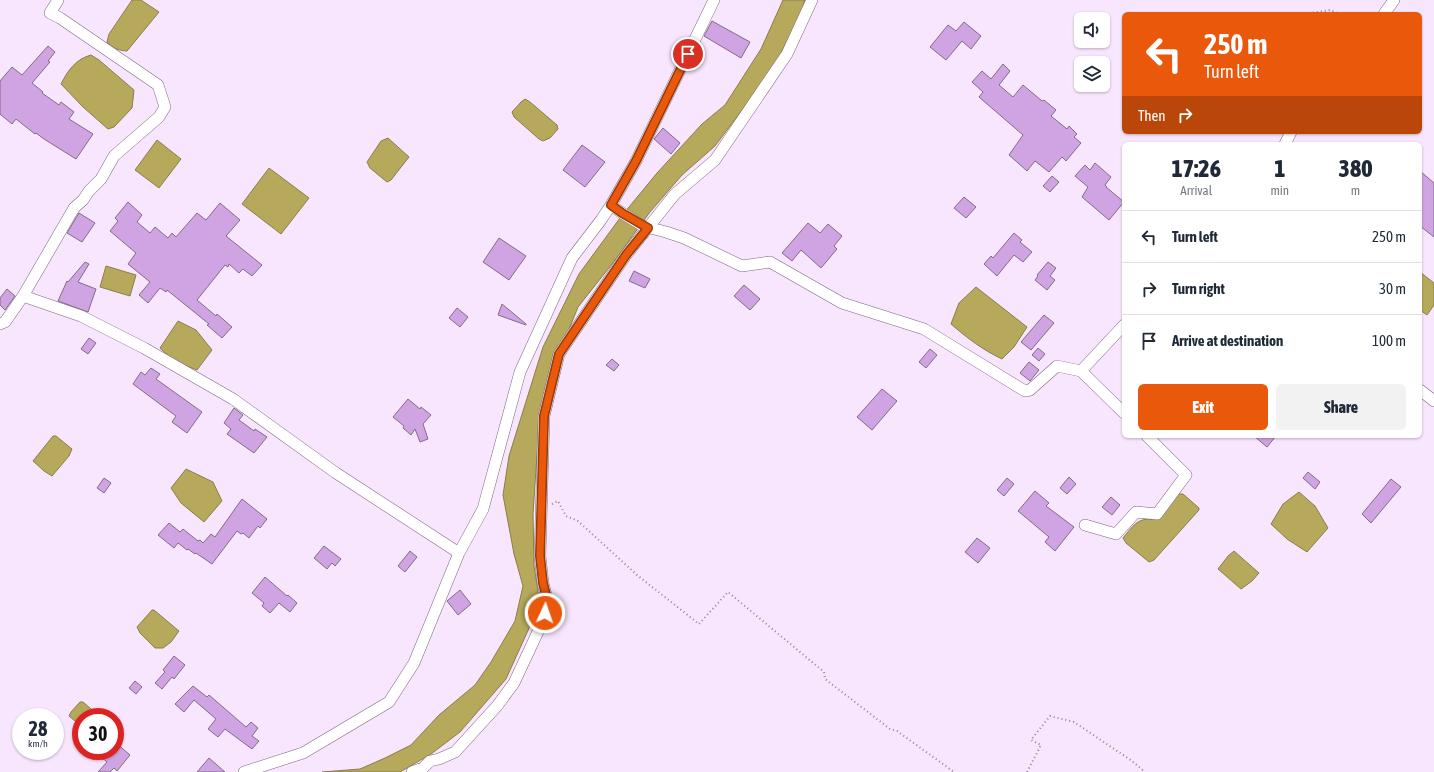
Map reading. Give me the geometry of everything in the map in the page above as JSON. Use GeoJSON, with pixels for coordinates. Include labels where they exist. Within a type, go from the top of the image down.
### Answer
{"type":"FeatureCollection","features":[{"type":"Feature","properties":{"kind":"street"},"geometry":{"type":"LineString","coordinates":[[0,324],[5,322],[23,296],[74,208],[101,179],[114,156],[159,117],[165,107],[158,84],[60,18],[50,13],[58,0]]}},
{"type":"Feature","properties":{"kind":"street"},"geometry":{"type":"LineString","coordinates":[[244,772],[303,753],[388,702],[414,663],[459,553],[483,509],[520,372],[572,258],[602,220],[636,161],[714,0]]}},
{"type":"Feature","properties":{"kind":"street"},"geometry":{"type":"LineString","coordinates":[[412,772],[423,768],[430,761],[455,752],[497,706],[514,683],[534,642],[548,603],[543,583],[540,556],[540,510],[544,416],[559,354],[646,227],[675,194],[715,160],[787,54],[812,0]]}},
{"type":"Feature","properties":{"kind":"street"},"geometry":{"type":"LineString","coordinates":[[1385,12],[1394,0]]}},
{"type":"Feature","properties":{"kind":"street"},"geometry":{"type":"LineString","coordinates":[[611,205],[646,227],[684,238],[742,266],[770,262],[842,303],[924,329],[1025,391],[1030,390],[1057,366],[1081,371],[1122,411]]}},
{"type":"Feature","properties":{"kind":"street"},"geometry":{"type":"LineString","coordinates":[[23,296],[81,316],[144,348],[234,399],[336,473],[459,553]]}},
{"type":"Feature","properties":{"kind":"street"},"geometry":{"type":"LineString","coordinates":[[1081,371],[1122,327]]}},
{"type":"Feature","properties":{"kind":"street"},"geometry":{"type":"LineString","coordinates":[[1422,392],[1434,401]]}},
{"type":"Feature","properties":{"kind":"street"},"geometry":{"type":"LineString","coordinates":[[1085,525],[1116,534],[1136,512],[1157,514],[1186,475],[1149,438]]}},
{"type":"Feature","properties":{"kind":"path"},"geometry":{"type":"LineString","coordinates":[[1318,12],[1330,10],[1335,12]]}},
{"type":"Feature","properties":{"kind":"path"},"geometry":{"type":"LineString","coordinates":[[540,510],[558,501],[566,516],[578,522],[637,575],[699,624],[728,592],[824,672],[825,679],[890,729],[897,731],[954,772]]}},
{"type":"Feature","properties":{"kind":"path"},"geometry":{"type":"LineString","coordinates":[[1027,772],[1041,745],[1031,740],[1050,716],[1074,722],[1132,760],[1145,772]]}},
{"type":"Feature","properties":{"kind":"shaded area"},"geometry":{"type":"Polygon","coordinates":[[[132,0],[141,0],[159,12],[127,51],[114,47],[107,42],[109,34],[132,0]]]}},
{"type":"Feature","properties":{"kind":"shaded area"},"geometry":{"type":"Polygon","coordinates":[[[783,0],[805,0],[801,13],[778,59],[715,146],[682,175],[650,212],[578,307],[559,354],[545,398],[537,454],[533,514],[534,566],[540,604],[506,679],[460,732],[431,754],[400,772],[322,772],[360,769],[411,745],[439,715],[475,685],[491,662],[515,621],[523,586],[514,554],[503,495],[509,456],[543,347],[579,274],[620,218],[657,173],[702,124],[725,105],[761,49],[783,0]]]}},
{"type":"Feature","properties":{"kind":"shaded area"},"geometry":{"type":"Polygon","coordinates":[[[91,55],[134,90],[132,108],[114,127],[108,129],[83,107],[61,84],[77,62],[91,55]]]}},
{"type":"Feature","properties":{"kind":"shaded area"},"geometry":{"type":"Polygon","coordinates":[[[525,99],[557,125],[558,129],[550,138],[543,141],[539,139],[514,117],[512,112],[525,99]]]}},
{"type":"Feature","properties":{"kind":"shaded area"},"geometry":{"type":"Polygon","coordinates":[[[388,138],[409,157],[391,180],[387,182],[370,168],[367,162],[381,141],[388,138]]]}},
{"type":"Feature","properties":{"kind":"shaded area"},"geometry":{"type":"Polygon","coordinates":[[[157,140],[181,159],[159,188],[135,170],[157,140]]]}},
{"type":"Feature","properties":{"kind":"shaded area"},"geometry":{"type":"Polygon","coordinates":[[[269,168],[309,198],[281,234],[242,204],[269,168]]]}},
{"type":"Feature","properties":{"kind":"shaded area"},"geometry":{"type":"Polygon","coordinates":[[[106,266],[136,275],[130,296],[100,287],[106,266]]]}},
{"type":"Feature","properties":{"kind":"shaded area"},"geometry":{"type":"Polygon","coordinates":[[[1422,274],[1434,283],[1434,305],[1427,315],[1422,311],[1422,274]]]}},
{"type":"Feature","properties":{"kind":"shaded area"},"geometry":{"type":"Polygon","coordinates":[[[976,287],[1027,327],[1014,347],[1002,359],[988,352],[951,324],[959,303],[976,287]]]}},
{"type":"Feature","properties":{"kind":"shaded area"},"geometry":{"type":"Polygon","coordinates":[[[178,321],[196,330],[212,350],[197,370],[174,361],[160,348],[178,321]]]}},
{"type":"Feature","properties":{"kind":"shaded area"},"geometry":{"type":"Polygon","coordinates":[[[53,436],[56,436],[72,449],[69,456],[52,476],[33,461],[53,436]]]}},
{"type":"Feature","properties":{"kind":"shaded area"},"geometry":{"type":"Polygon","coordinates":[[[186,469],[213,482],[222,501],[204,522],[181,503],[171,488],[186,469]]]}},
{"type":"Feature","properties":{"kind":"shaded area"},"geometry":{"type":"Polygon","coordinates":[[[1299,492],[1315,506],[1328,528],[1307,552],[1287,539],[1271,524],[1283,504],[1299,492]]]}},
{"type":"Feature","properties":{"kind":"shaded area"},"geometry":{"type":"Polygon","coordinates":[[[1179,494],[1183,494],[1199,508],[1199,510],[1154,560],[1149,562],[1126,543],[1123,538],[1139,521],[1153,519],[1179,494]]]}},
{"type":"Feature","properties":{"kind":"shaded area"},"geometry":{"type":"Polygon","coordinates":[[[1234,551],[1259,573],[1252,581],[1241,589],[1218,569],[1234,551]]]}},
{"type":"Feature","properties":{"kind":"shaded area"},"geometry":{"type":"Polygon","coordinates":[[[152,610],[154,610],[179,631],[171,642],[163,648],[155,648],[140,633],[137,627],[152,610]]]}},
{"type":"Feature","properties":{"kind":"shaded area"},"geometry":{"type":"Polygon","coordinates":[[[80,702],[83,702],[90,708],[75,708],[80,702]]]}},
{"type":"Feature","properties":{"kind":"shaded area"},"geometry":{"type":"Polygon","coordinates":[[[72,711],[72,718],[69,716],[72,711]]]}},
{"type":"Feature","properties":{"kind":"building"},"geometry":{"type":"Polygon","coordinates":[[[712,21],[750,42],[741,58],[704,36],[712,21]]]}},
{"type":"Feature","properties":{"kind":"building"},"geometry":{"type":"Polygon","coordinates":[[[964,22],[981,36],[971,49],[962,41],[946,60],[930,47],[948,25],[956,31],[964,22]]]}},
{"type":"Feature","properties":{"kind":"building"},"geometry":{"type":"Polygon","coordinates":[[[48,46],[55,52],[48,61],[50,62],[32,83],[43,92],[42,93],[59,105],[61,102],[74,112],[69,119],[93,134],[76,159],[36,133],[35,134],[16,119],[12,124],[0,114],[0,81],[12,67],[22,75],[48,46]]]}},
{"type":"Feature","properties":{"kind":"building"},"geometry":{"type":"Polygon","coordinates":[[[1003,64],[1010,71],[999,85],[1013,97],[1023,85],[1042,101],[1044,100],[1056,110],[1051,116],[1067,129],[1069,126],[1077,134],[1074,137],[1081,143],[1066,161],[1062,157],[1049,172],[1035,161],[1027,171],[1009,155],[1023,135],[979,97],[983,92],[972,82],[982,71],[991,79],[1003,64]]]}},
{"type":"Feature","properties":{"kind":"building"},"geometry":{"type":"Polygon","coordinates":[[[663,128],[680,143],[671,154],[654,139],[663,128]]]}},
{"type":"Feature","properties":{"kind":"building"},"geometry":{"type":"Polygon","coordinates":[[[582,145],[605,162],[585,187],[563,170],[582,145]]]}},
{"type":"Feature","properties":{"kind":"building"},"geometry":{"type":"Polygon","coordinates":[[[1095,163],[1111,177],[1105,185],[1122,200],[1122,204],[1109,220],[1082,197],[1088,187],[1075,176],[1085,165],[1090,170],[1095,163]]]}},
{"type":"Feature","properties":{"kind":"building"},"geometry":{"type":"Polygon","coordinates":[[[1422,173],[1434,183],[1434,237],[1422,228],[1422,173]]]}},
{"type":"Feature","properties":{"kind":"building"},"geometry":{"type":"Polygon","coordinates":[[[1052,176],[1059,182],[1050,192],[1043,186],[1052,176]]]}},
{"type":"Feature","properties":{"kind":"building"},"geometry":{"type":"Polygon","coordinates":[[[964,197],[976,207],[966,218],[954,208],[964,197]]]}},
{"type":"Feature","properties":{"kind":"building"},"geometry":{"type":"Polygon","coordinates":[[[128,202],[142,215],[137,222],[150,233],[155,227],[168,238],[172,233],[176,237],[197,213],[206,220],[220,203],[240,220],[226,236],[262,265],[252,276],[243,269],[239,273],[229,264],[228,267],[225,265],[197,300],[232,327],[222,338],[207,325],[209,324],[167,290],[166,292],[160,288],[148,303],[139,295],[150,282],[128,264],[136,253],[110,231],[118,221],[115,218],[128,202]]]}},
{"type":"Feature","properties":{"kind":"building"},"geometry":{"type":"Polygon","coordinates":[[[79,213],[95,223],[82,242],[67,233],[79,213]]]}},
{"type":"Feature","properties":{"kind":"building"},"geometry":{"type":"Polygon","coordinates":[[[808,223],[820,233],[828,224],[842,236],[834,246],[837,249],[821,268],[801,250],[792,261],[782,253],[808,223]]]}},
{"type":"Feature","properties":{"kind":"building"},"geometry":{"type":"Polygon","coordinates":[[[1014,233],[1022,240],[1020,242],[1032,252],[1023,262],[1014,255],[997,276],[984,264],[991,256],[993,258],[1014,233]]]}},
{"type":"Feature","properties":{"kind":"building"},"geometry":{"type":"Polygon","coordinates":[[[499,238],[526,256],[509,280],[483,262],[499,238]]]}},
{"type":"Feature","properties":{"kind":"building"},"geometry":{"type":"Polygon","coordinates":[[[85,262],[89,264],[78,282],[96,289],[88,312],[58,301],[67,281],[68,282],[85,262]]]}},
{"type":"Feature","properties":{"kind":"building"},"geometry":{"type":"Polygon","coordinates":[[[1048,262],[1056,268],[1050,276],[1055,280],[1047,290],[1035,280],[1038,276],[1037,275],[1048,262]]]}},
{"type":"Feature","properties":{"kind":"building"},"geometry":{"type":"Polygon","coordinates":[[[634,271],[650,279],[645,288],[629,281],[634,271]]]}},
{"type":"Feature","properties":{"kind":"building"},"geometry":{"type":"Polygon","coordinates":[[[744,285],[760,299],[750,310],[734,296],[744,285]]]}},
{"type":"Feature","properties":{"kind":"building"},"geometry":{"type":"Polygon","coordinates":[[[7,289],[15,296],[5,310],[0,305],[0,298],[7,289]]]}},
{"type":"Feature","properties":{"kind":"building"},"geometry":{"type":"Polygon","coordinates":[[[502,304],[526,324],[526,325],[498,315],[502,304]]]}},
{"type":"Feature","properties":{"kind":"building"},"geometry":{"type":"Polygon","coordinates":[[[457,308],[468,317],[460,327],[449,318],[457,308]]]}},
{"type":"Feature","properties":{"kind":"building"},"geometry":{"type":"Polygon","coordinates":[[[1044,315],[1054,323],[1031,350],[1021,342],[1044,315]]]}},
{"type":"Feature","properties":{"kind":"building"},"geometry":{"type":"Polygon","coordinates":[[[89,338],[96,343],[88,354],[81,349],[89,338]]]}},
{"type":"Feature","properties":{"kind":"building"},"geometry":{"type":"Polygon","coordinates":[[[1038,348],[1045,354],[1039,361],[1032,355],[1038,348]]]}},
{"type":"Feature","properties":{"kind":"building"},"geometry":{"type":"Polygon","coordinates":[[[930,349],[937,355],[926,368],[919,362],[930,349]]]}},
{"type":"Feature","properties":{"kind":"building"},"geometry":{"type":"Polygon","coordinates":[[[612,359],[619,365],[614,371],[606,365],[612,359]]]}},
{"type":"Feature","properties":{"kind":"building"},"geometry":{"type":"Polygon","coordinates":[[[1029,362],[1039,370],[1030,381],[1020,373],[1029,362]]]}},
{"type":"Feature","properties":{"kind":"building"},"geometry":{"type":"Polygon","coordinates":[[[151,368],[160,374],[156,379],[202,412],[187,433],[172,422],[176,416],[133,384],[141,372],[145,375],[151,368]]]}},
{"type":"Feature","properties":{"kind":"building"},"geometry":{"type":"Polygon","coordinates":[[[882,389],[897,401],[872,430],[857,417],[882,389]]]}},
{"type":"Feature","properties":{"kind":"building"},"geometry":{"type":"Polygon","coordinates":[[[408,399],[420,409],[421,407],[431,415],[423,424],[428,439],[420,442],[415,429],[411,435],[403,428],[404,426],[393,417],[408,399]]]}},
{"type":"Feature","properties":{"kind":"building"},"geometry":{"type":"Polygon","coordinates":[[[234,408],[243,415],[239,420],[254,431],[255,429],[267,437],[254,453],[227,434],[231,429],[224,423],[234,408]]]}},
{"type":"Feature","properties":{"kind":"building"},"geometry":{"type":"Polygon","coordinates":[[[1256,438],[1274,438],[1267,447],[1256,438]]]}},
{"type":"Feature","properties":{"kind":"building"},"geometry":{"type":"Polygon","coordinates":[[[1308,472],[1320,482],[1315,489],[1303,478],[1308,472]]]}},
{"type":"Feature","properties":{"kind":"building"},"geometry":{"type":"Polygon","coordinates":[[[1069,477],[1076,484],[1067,494],[1060,488],[1069,477]]]}},
{"type":"Feature","properties":{"kind":"building"},"geometry":{"type":"Polygon","coordinates":[[[104,478],[111,483],[104,493],[97,488],[104,478]]]}},
{"type":"Feature","properties":{"kind":"building"},"geometry":{"type":"Polygon","coordinates":[[[1007,478],[1014,484],[1004,496],[997,490],[1007,478]]]}},
{"type":"Feature","properties":{"kind":"building"},"geometry":{"type":"Polygon","coordinates":[[[1391,479],[1401,487],[1371,523],[1362,514],[1391,479]]]}},
{"type":"Feature","properties":{"kind":"building"},"geometry":{"type":"Polygon","coordinates":[[[1035,491],[1049,503],[1046,506],[1074,527],[1055,551],[1045,542],[1049,537],[1018,511],[1035,491]]]}},
{"type":"Feature","properties":{"kind":"building"},"geometry":{"type":"Polygon","coordinates":[[[1111,497],[1120,505],[1112,515],[1102,507],[1111,497]]]}},
{"type":"Feature","properties":{"kind":"building"},"geometry":{"type":"Polygon","coordinates":[[[242,499],[267,519],[260,528],[258,526],[249,538],[243,533],[241,534],[237,531],[212,564],[196,553],[195,554],[188,549],[187,550],[178,543],[174,548],[158,535],[169,523],[180,532],[183,529],[198,541],[200,540],[203,543],[211,534],[215,537],[242,499]]]}},
{"type":"Feature","properties":{"kind":"building"},"geometry":{"type":"Polygon","coordinates":[[[977,538],[990,548],[978,563],[965,552],[977,538]]]}},
{"type":"Feature","properties":{"kind":"building"},"geometry":{"type":"Polygon","coordinates":[[[324,546],[341,559],[335,566],[332,563],[327,569],[314,558],[324,546]]]}},
{"type":"Feature","properties":{"kind":"building"},"geometry":{"type":"Polygon","coordinates":[[[410,551],[417,557],[405,572],[398,566],[410,551]]]}},
{"type":"Feature","properties":{"kind":"building"},"geometry":{"type":"Polygon","coordinates":[[[265,577],[297,603],[290,612],[279,603],[270,613],[262,606],[264,603],[252,593],[265,577]]]}},
{"type":"Feature","properties":{"kind":"building"},"geometry":{"type":"Polygon","coordinates":[[[460,590],[471,604],[458,615],[447,601],[460,590]]]}},
{"type":"Feature","properties":{"kind":"building"},"geometry":{"type":"Polygon","coordinates":[[[174,656],[185,665],[174,679],[172,677],[162,689],[155,683],[165,672],[163,670],[174,656]]]}},
{"type":"Feature","properties":{"kind":"building"},"geometry":{"type":"Polygon","coordinates":[[[135,681],[142,687],[136,694],[129,688],[135,681]]]}},
{"type":"Feature","properties":{"kind":"building"},"geometry":{"type":"Polygon","coordinates":[[[193,686],[207,697],[209,695],[246,727],[251,722],[258,728],[252,736],[259,741],[252,749],[225,729],[218,737],[208,729],[216,719],[194,700],[184,712],[175,704],[193,686]]]}},
{"type":"Feature","properties":{"kind":"building"},"geometry":{"type":"Polygon","coordinates":[[[124,750],[130,755],[117,771],[114,768],[110,772],[98,772],[107,762],[105,760],[124,760],[124,750]]]}},
{"type":"Feature","properties":{"kind":"building"},"geometry":{"type":"Polygon","coordinates":[[[209,758],[225,772],[197,772],[209,758]]]}},
{"type":"Feature","properties":{"kind":"route"},"geometry":{"type":"LineString","coordinates":[[545,613],[548,603],[543,583],[540,556],[540,510],[544,416],[559,354],[626,255],[648,228],[611,205],[636,161],[688,54]]}}]}
